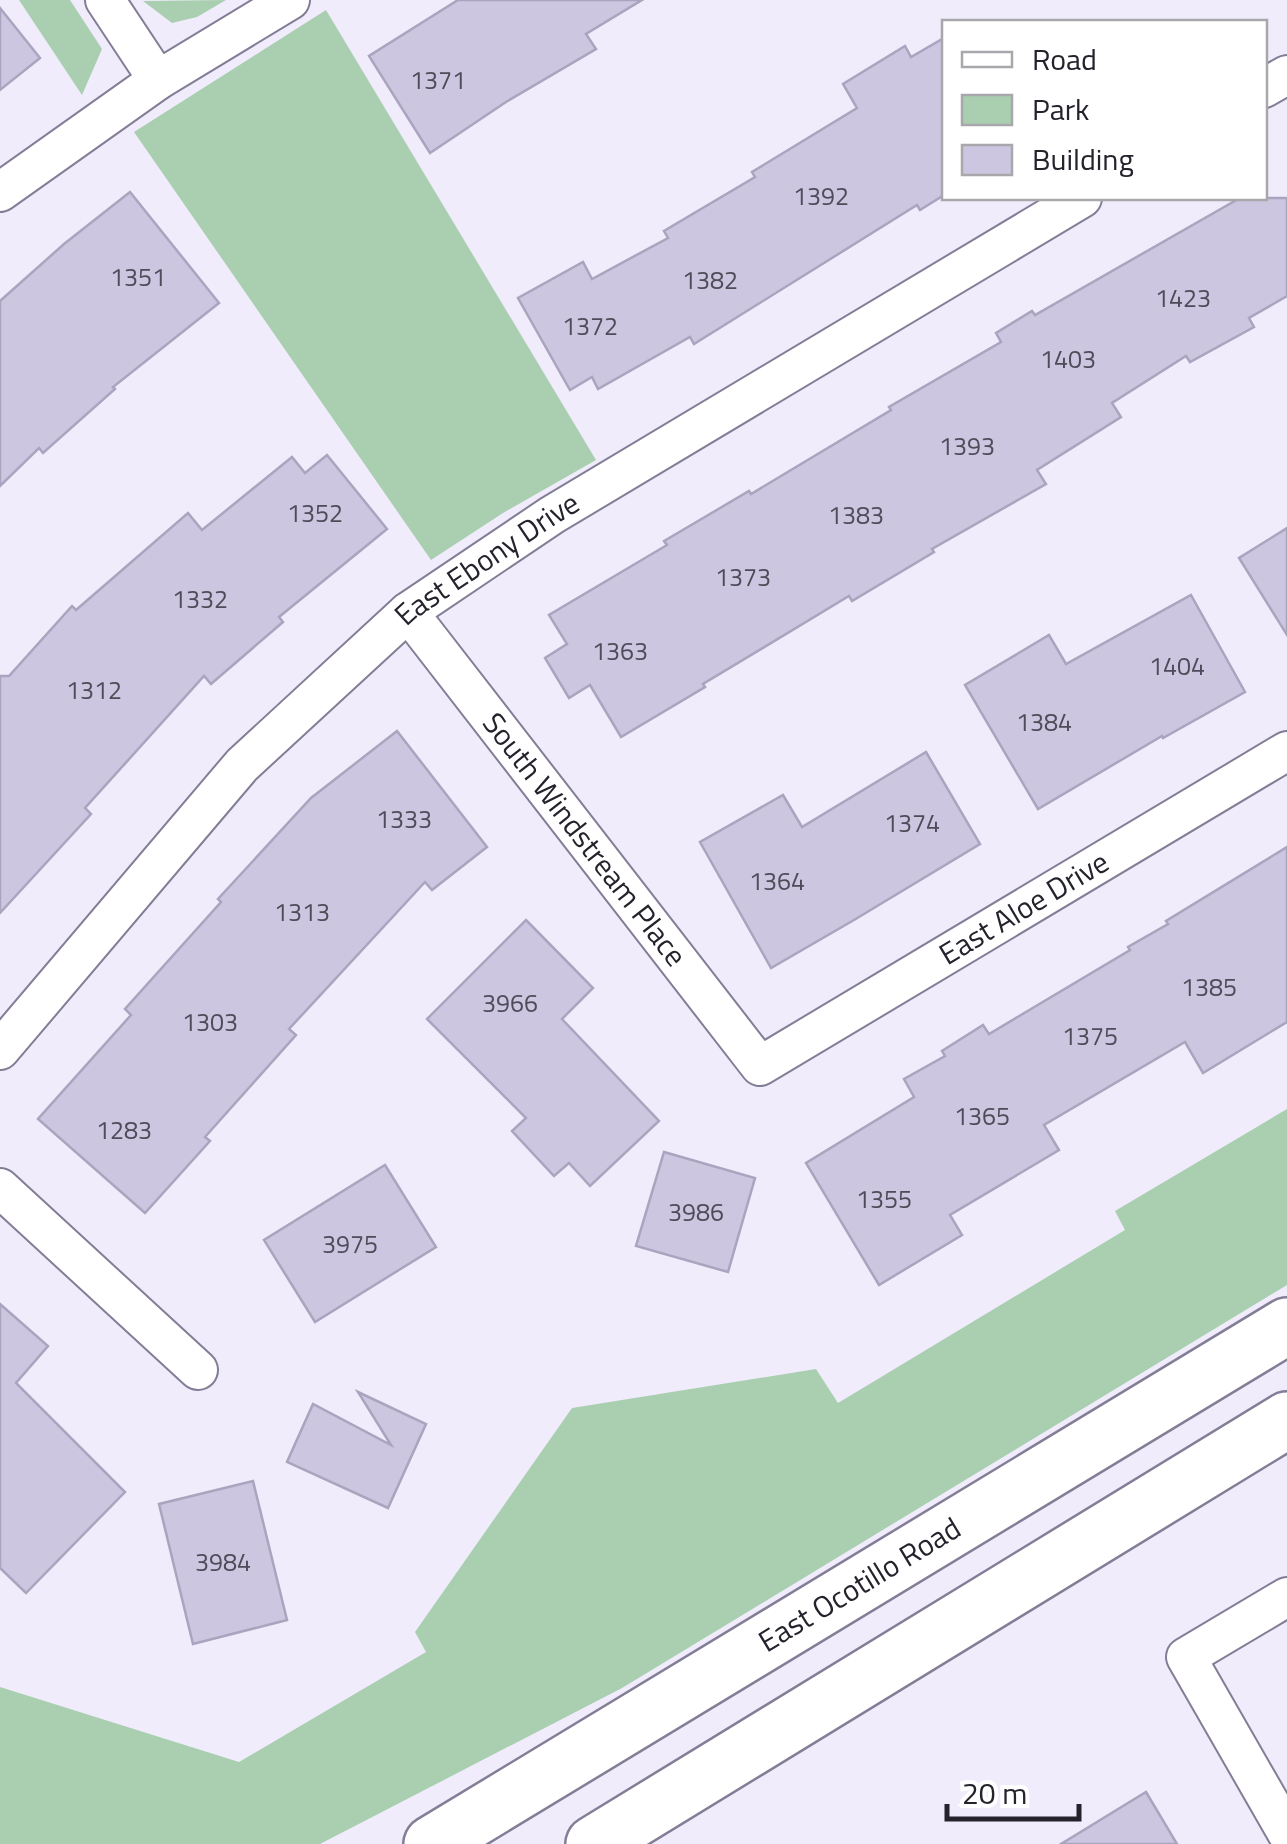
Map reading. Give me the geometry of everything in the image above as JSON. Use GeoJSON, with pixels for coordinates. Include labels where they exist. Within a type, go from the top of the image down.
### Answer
{"type":"FeatureCollection","features":[{"type":"Feature","properties":{"kind":"main road","name":"East Ocotillo Road"},"geometry":{"type":"LineString","coordinates":[[432,1844],[1287,1326]]}},
{"type":"Feature","properties":{"kind":"main road"},"geometry":{"type":"LineString","coordinates":[[594,1844],[1287,1420]]}},
{"type":"Feature","properties":{"kind":"street"},"geometry":{"type":"LineString","coordinates":[[105,0],[158,80]]}},
{"type":"Feature","properties":{"kind":"street"},"geometry":{"type":"LineString","coordinates":[[0,192],[158,80],[290,0]]}},
{"type":"Feature","properties":{"kind":"street","name":"East Ebony Drive"},"geometry":{"type":"LineString","coordinates":[[0,1050],[242,764],[408,612],[552,515],[1079,200]]}},
{"type":"Feature","properties":{"kind":"street","name":"South Windstream Place"},"geometry":{"type":"LineString","coordinates":[[408,612],[760,1066]]}},
{"type":"Feature","properties":{"kind":"street","name":"East Aloe Drive"},"geometry":{"type":"LineString","coordinates":[[760,1066],[1287,751]]}},
{"type":"Feature","properties":{"kind":"street"},"geometry":{"type":"LineString","coordinates":[[0,1188],[198,1370]]}},
{"type":"Feature","properties":{"kind":"street"},"geometry":{"type":"LineString","coordinates":[[1287,1597],[1186,1657],[1287,1833]]}},
{"type":"Feature","properties":{"kind":"green space"},"geometry":{"type":"Polygon","coordinates":[[[19,0],[70,0],[102,49],[82,95],[19,0]]]}},
{"type":"Feature","properties":{"kind":"green space"},"geometry":{"type":"Polygon","coordinates":[[[226,0],[197,17],[172,23],[143,1],[226,0]]]}},
{"type":"Feature","properties":{"kind":"green space"},"geometry":{"type":"Polygon","coordinates":[[[326,10],[596,460],[431,560],[134,132],[326,10]]]}},
{"type":"Feature","properties":{"kind":"green space"},"geometry":{"type":"Polygon","coordinates":[[[1287,1109],[1287,1285],[622,1688],[320,1844],[0,1844],[0,1687],[239,1762],[426,1652],[415,1632],[572,1408],[816,1369],[838,1403],[1125,1230],[1115,1211],[1287,1109]]]}},
{"type":"Feature","properties":{"kind":"building"},"geometry":{"type":"Polygon","coordinates":[[[458,0],[642,0],[586,34],[596,49],[430,153],[369,56],[458,0]]]}},
{"type":"Feature","properties":{"kind":"building"},"geometry":{"type":"Polygon","coordinates":[[[0,8],[40,58],[0,90],[0,8]]]}},
{"type":"Feature","properties":{"kind":"building"},"geometry":{"type":"Polygon","coordinates":[[[942,39],[942,196],[920,210],[917,205],[694,344],[690,337],[598,389],[592,377],[570,390],[518,298],[583,262],[592,279],[668,238],[664,231],[755,177],[752,172],[857,108],[843,84],[905,46],[911,57],[942,39]]]}},
{"type":"Feature","properties":{"kind":"building"},"geometry":{"type":"Polygon","coordinates":[[[130,192],[219,303],[113,387],[43,453],[39,448],[0,486],[0,301],[130,192]]]}},
{"type":"Feature","properties":{"kind":"building"},"geometry":{"type":"Polygon","coordinates":[[[1287,198],[1287,296],[1249,318],[1254,327],[1190,362],[1186,356],[1112,403],[1121,417],[1037,470],[1046,484],[932,549],[934,552],[852,601],[849,596],[621,737],[590,685],[569,698],[545,658],[567,644],[549,615],[667,545],[664,541],[891,410],[889,407],[1001,342],[996,333],[1032,311],[1035,315],[1236,200],[1287,198]]]}},
{"type":"Feature","properties":{"kind":"building"},"geometry":{"type":"Polygon","coordinates":[[[327,455],[387,529],[279,617],[283,622],[211,684],[204,676],[85,808],[91,814],[0,913],[0,676],[9,676],[72,606],[76,610],[188,513],[202,530],[292,457],[305,473],[327,455]]]}},
{"type":"Feature","properties":{"kind":"building"},"geometry":{"type":"Polygon","coordinates":[[[1287,528],[1287,635],[1239,558],[1287,528]]]}},
{"type":"Feature","properties":{"kind":"building"},"geometry":{"type":"Polygon","coordinates":[[[1191,595],[1245,692],[1038,809],[965,685],[1049,635],[1066,664],[1191,595]]]}},
{"type":"Feature","properties":{"kind":"building"},"geometry":{"type":"Polygon","coordinates":[[[397,731],[487,847],[432,890],[425,882],[289,1029],[296,1035],[205,1137],[210,1141],[145,1213],[38,1119],[131,1015],[125,1009],[221,902],[218,899],[311,798],[397,731]]]}},
{"type":"Feature","properties":{"kind":"building"},"geometry":{"type":"Polygon","coordinates":[[[926,752],[980,844],[771,968],[700,842],[783,795],[802,827],[926,752]]]}},
{"type":"Feature","properties":{"kind":"building"},"geometry":{"type":"Polygon","coordinates":[[[1287,847],[1287,1022],[1203,1073],[1185,1042],[1044,1125],[1059,1150],[950,1215],[962,1235],[879,1285],[806,1163],[914,1097],[904,1079],[945,1056],[942,1051],[983,1025],[989,1034],[1130,950],[1128,947],[1168,924],[1166,921],[1287,847]]]}},
{"type":"Feature","properties":{"kind":"building"},"geometry":{"type":"Polygon","coordinates":[[[526,920],[593,988],[562,1019],[659,1121],[590,1186],[569,1163],[554,1176],[512,1131],[526,1118],[427,1019],[526,920]]]}},
{"type":"Feature","properties":{"kind":"building"},"geometry":{"type":"Polygon","coordinates":[[[664,1152],[755,1178],[728,1272],[636,1246],[664,1152]]]}},
{"type":"Feature","properties":{"kind":"building"},"geometry":{"type":"Polygon","coordinates":[[[385,1165],[436,1247],[315,1322],[264,1240],[385,1165]]]}},
{"type":"Feature","properties":{"kind":"building"},"geometry":{"type":"Polygon","coordinates":[[[0,1304],[48,1346],[16,1383],[125,1492],[26,1593],[0,1568],[0,1304]]]}},
{"type":"Feature","properties":{"kind":"building"},"geometry":{"type":"Polygon","coordinates":[[[358,1392],[426,1424],[388,1508],[287,1462],[313,1404],[391,1445],[358,1392]]]}},
{"type":"Feature","properties":{"kind":"building"},"geometry":{"type":"Polygon","coordinates":[[[253,1481],[287,1620],[193,1644],[159,1504],[253,1481]]]}},
{"type":"Feature","properties":{"kind":"building"},"geometry":{"type":"Polygon","coordinates":[[[1146,1792],[1177,1844],[1061,1844],[1146,1792]]]}}]}
